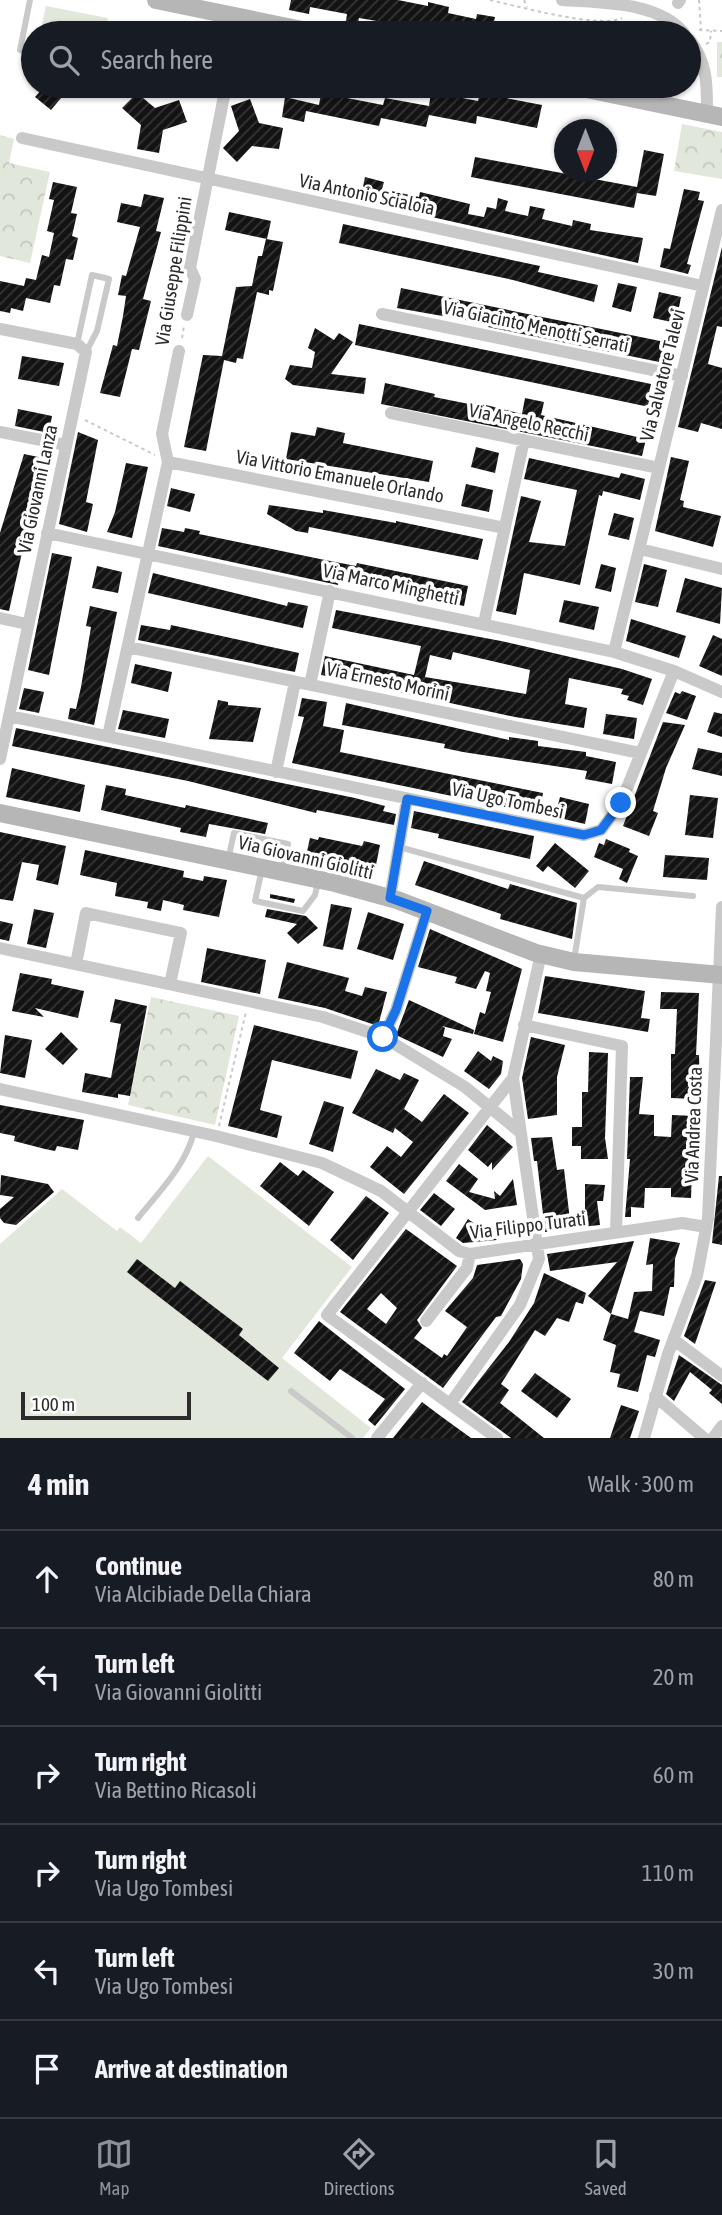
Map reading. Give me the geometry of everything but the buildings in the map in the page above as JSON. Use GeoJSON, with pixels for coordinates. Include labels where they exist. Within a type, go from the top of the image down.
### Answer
{"type":"FeatureCollection","features":[{"type":"Feature","properties":{"kind":"street"},"geometry":{"type":"LineString","coordinates":[[156,0],[225,21]]}},
{"type":"Feature","properties":{"kind":"street"},"geometry":{"type":"LineString","coordinates":[[562,0],[634,9],[661,16],[668,21]]}},
{"type":"Feature","properties":{"kind":"street"},"geometry":{"type":"LineString","coordinates":[[631,98],[714,115],[708,81],[701,64]]}},
{"type":"Feature","properties":{"kind":"street","name":"Via Giuseppe Filippini"},"geometry":{"type":"LineString","coordinates":[[187,315],[195,279],[190,268],[224,98]]}},
{"type":"Feature","properties":{"kind":"street","name":"Via Antonio Scialoia"},"geometry":{"type":"LineString","coordinates":[[22,138],[703,286]]}},
{"type":"Feature","properties":{"kind":"street","name":"Via Salvatore Talevi"},"geometry":{"type":"LineString","coordinates":[[614,652],[722,210]]}},
{"type":"Feature","properties":{"kind":"street","name":"Via Giacinto Menotti Serrati"},"geometry":{"type":"LineString","coordinates":[[382,314],[682,376]]}},
{"type":"Feature","properties":{"kind":"street"},"geometry":{"type":"LineString","coordinates":[[0,329],[82,348]]}},
{"type":"Feature","properties":{"kind":"street","name":"Via Giovanni Lanza"},"geometry":{"type":"LineString","coordinates":[[0,759],[66,445],[82,348]]}},
{"type":"Feature","properties":{"kind":"street","name":"Via Giuseppe Filippini"},"geometry":{"type":"LineString","coordinates":[[108,736],[168,462],[162,434],[179,351]]}},
{"type":"Feature","properties":{"kind":"street","name":"Via Angelo Recchi"},"geometry":{"type":"LineString","coordinates":[[391,413],[659,468]]}},
{"type":"Feature","properties":{"kind":"street"},"geometry":{"type":"LineString","coordinates":[[0,432],[66,445]]}},
{"type":"Feature","properties":{"kind":"street"},"geometry":{"type":"LineString","coordinates":[[484,623],[524,440]]}},
{"type":"Feature","properties":{"kind":"street","name":"Via Vittorio Emanuele Orlando"},"geometry":{"type":"LineString","coordinates":[[168,462],[505,528]]}},
{"type":"Feature","properties":{"kind":"street","name":"Via Marco Minghetti"},"geometry":{"type":"LineString","coordinates":[[47,533],[614,652],[674,671],[722,692]]}},
{"type":"Feature","properties":{"kind":"street"},"geometry":{"type":"LineString","coordinates":[[639,549],[722,569]]}},
{"type":"Feature","properties":{"kind":"street"},"geometry":{"type":"LineString","coordinates":[[310,685],[330,591]]}},
{"type":"Feature","properties":{"kind":"street"},"geometry":{"type":"LineString","coordinates":[[0,618],[27,624]]}},
{"type":"Feature","properties":{"kind":"street","name":"Via Ernesto Morini"},"geometry":{"type":"LineString","coordinates":[[128,647],[640,753]]}},
{"type":"Feature","properties":{"kind":"street","name":"Via Ugo Tombesi"},"geometry":{"type":"LineString","coordinates":[[9,716],[584,835],[601,830],[621,803],[674,671]]}},
{"type":"Feature","properties":{"kind":"street"},"geometry":{"type":"LineString","coordinates":[[276,772],[295,682]]}},
{"type":"Feature","properties":{"kind":"street"},"geometry":{"type":"LineString","coordinates":[[390,898],[407,799]]}},
{"type":"Feature","properties":{"kind":"street","name":"Via Giovanni Giolitti"},"geometry":{"type":"LineString","coordinates":[[0,813],[318,879],[390,898],[541,954],[574,962],[720,975]]}},
{"type":"Feature","properties":{"kind":"street","name":"Via Andrea Costa"},"geometry":{"type":"LineString","coordinates":[[645,1438],[655,1396],[697,1276],[706,1227],[715,1209],[722,908]]}},
{"type":"Feature","properties":{"kind":"street"},"geometry":{"type":"LineString","coordinates":[[383,1037],[396,1010],[427,911]]}},
{"type":"Feature","properties":{"kind":"street"},"geometry":{"type":"LineString","coordinates":[[76,964],[86,913],[113,918],[181,933],[170,984]]}},
{"type":"Feature","properties":{"kind":"street"},"geometry":{"type":"LineString","coordinates":[[0,948],[323,1017],[383,1037],[442,1072],[491,1107],[520,1132]]}},
{"type":"Feature","properties":{"kind":"street"},"geometry":{"type":"LineString","coordinates":[[450,1404],[520,1305],[539,1259],[513,1078],[541,954]]}},
{"type":"Feature","properties":{"kind":"street"},"geometry":{"type":"LineString","coordinates":[[524,1025],[622,1046],[616,1232]]}},
{"type":"Feature","properties":{"kind":"street"},"geometry":{"type":"LineString","coordinates":[[497,1438],[479,1432],[450,1404],[327,1315],[513,1078]]}},
{"type":"Feature","properties":{"kind":"street","name":"Via Filippo Turati"},"geometry":{"type":"LineString","coordinates":[[0,1089],[216,1136],[322,1163],[373,1186],[459,1251],[470,1254],[682,1223],[706,1227]]}},
{"type":"Feature","properties":{"kind":"street"},"geometry":{"type":"LineString","coordinates":[[426,1321],[467,1268],[470,1254]]}},
{"type":"Feature","properties":{"kind":"street"},"geometry":{"type":"LineString","coordinates":[[674,1340],[722,1376]]}},
{"type":"Feature","properties":{"kind":"street"},"geometry":{"type":"LineString","coordinates":[[377,1438],[422,1383]]}},
{"type":"Feature","properties":{"kind":"street"},"geometry":{"type":"LineString","coordinates":[[655,1396],[704,1438]]}},
{"type":"Feature","properties":{"kind":"street"},"geometry":{"type":"LineString","coordinates":[[713,1438],[722,1426]]}},
{"type":"Feature","properties":{"kind":"lane"},"geometry":{"type":"LineString","coordinates":[[26,21],[30,0]]}},
{"type":"Feature","properties":{"kind":"lane"},"geometry":{"type":"LineString","coordinates":[[20,50],[21,45]]}},
{"type":"Feature","properties":{"kind":"lane"},"geometry":{"type":"LineString","coordinates":[[92,275],[108,279],[97,331],[82,348],[92,275]]}},
{"type":"Feature","properties":{"kind":"lane"},"geometry":{"type":"LineString","coordinates":[[228,860],[234,833],[288,844],[282,872]]}},
{"type":"Feature","properties":{"kind":"lane"},"geometry":{"type":"LineString","coordinates":[[399,847],[584,898]]}},
{"type":"Feature","properties":{"kind":"lane"},"geometry":{"type":"LineString","coordinates":[[262,867],[255,901],[303,911],[315,895],[318,879]]}},
{"type":"Feature","properties":{"kind":"lane"},"geometry":{"type":"LineString","coordinates":[[574,962],[584,898],[598,887],[606,885],[634,892],[693,896]]}},
{"type":"Feature","properties":{"kind":"lane"},"geometry":{"type":"LineString","coordinates":[[138,1218],[178,1167],[191,1146],[194,1131]]}},
{"type":"Feature","properties":{"kind":"lane"},"geometry":{"type":"LineString","coordinates":[[291,1391],[352,1438]]}},
{"type":"Feature","properties":{"kind":"path"},"geometry":{"type":"LineString","coordinates":[[524,0],[527,8]]}},
{"type":"Feature","properties":{"kind":"path"},"geometry":{"type":"LineString","coordinates":[[699,0],[700,21]]}},
{"type":"Feature","properties":{"kind":"path"},"geometry":{"type":"LineString","coordinates":[[701,30],[722,31]]}},
{"type":"Feature","properties":{"kind":"path"},"geometry":{"type":"LineString","coordinates":[[701,43],[710,42],[711,30]]}},
{"type":"Feature","properties":{"kind":"path","name":"Via Giuseppe Filippini"},"geometry":{"type":"LineString","coordinates":[[179,351],[187,315]]}},
{"type":"Feature","properties":{"kind":"path"},"geometry":{"type":"LineString","coordinates":[[82,418],[168,462]]}},
{"type":"Feature","properties":{"kind":"path"},"geometry":{"type":"LineString","coordinates":[[216,1136],[248,1001]]}},
{"type":"Feature","properties":{"kind":"green space"},"geometry":{"type":"Polygon","coordinates":[[[46,6],[108,18],[107,21],[43,21],[46,6]]]}},
{"type":"Feature","properties":{"kind":"green space"},"geometry":{"type":"Polygon","coordinates":[[[717,42],[722,42],[722,77],[717,77],[717,42]]]}},
{"type":"Feature","properties":{"kind":"green space"},"geometry":{"type":"Polygon","coordinates":[[[682,124],[722,132],[722,179],[674,171],[682,124]]]}},
{"type":"Feature","properties":{"kind":"green space"},"geometry":{"type":"Polygon","coordinates":[[[0,135],[14,139],[9,163],[50,172],[30,263],[0,256],[0,135]]]}},
{"type":"Feature","properties":{"kind":"green space"},"geometry":{"type":"Polygon","coordinates":[[[151,997],[239,1016],[215,1125],[128,1105],[151,997]]]}},
{"type":"Feature","properties":{"kind":"green space"},"geometry":{"type":"Polygon","coordinates":[[[208,1156],[352,1267],[282,1358],[371,1428],[363,1438],[0,1438],[0,1244],[62,1189],[117,1231],[120,1227],[141,1243],[208,1156]]]}},
{"type":"Feature","properties":{"kind":"route"},"geometry":{"type":"LineString","coordinates":[[383,1037],[396,1010],[427,911],[390,898],[407,799],[584,835],[601,830],[621,803]]}}]}
